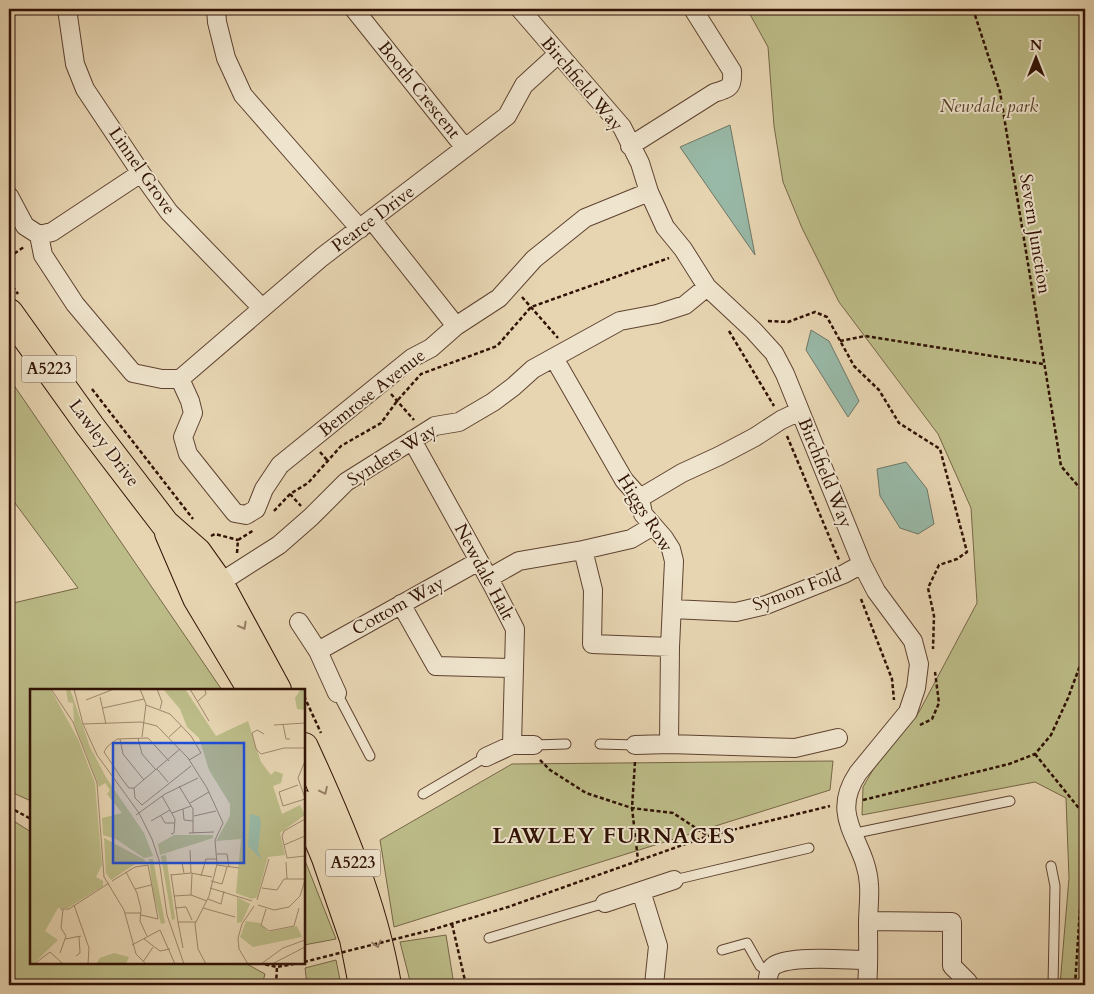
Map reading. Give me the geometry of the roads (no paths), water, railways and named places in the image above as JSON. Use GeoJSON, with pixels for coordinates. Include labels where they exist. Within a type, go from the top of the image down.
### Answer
{"type":"FeatureCollection","features":[{"type":"Feature","properties":{"kind":"main road","name":"Lawley Drive"},"geometry":{"type":"LineString","coordinates":[[14,304],[90,426],[165,524],[276,689]]}},
{"type":"Feature","properties":{"kind":"main road","name":"Lawley Drive"},"geometry":{"type":"LineString","coordinates":[[208,590],[252,689]]}},
{"type":"Feature","properties":{"kind":"main road","name":"A5223"},"geometry":{"type":"LineString","coordinates":[[305,749],[328,800],[364,894],[387,985]]}},
{"type":"Feature","properties":{"kind":"main road","name":"A5223"},"geometry":{"type":"LineString","coordinates":[[305,807],[326,858],[354,939],[364,985]]}},
{"type":"Feature","properties":{"kind":"street","name":"Linnel Grove"},"geometry":{"type":"LineString","coordinates":[[68,9],[75,64],[86,89],[169,212],[261,308]]}},
{"type":"Feature","properties":{"kind":"street"},"geometry":{"type":"LineString","coordinates":[[216,9],[217,22],[226,58],[243,95],[366,225],[456,326]]}},
{"type":"Feature","properties":{"kind":"street","name":"Booth Crescent"},"geometry":{"type":"LineString","coordinates":[[354,9],[465,148]]}},
{"type":"Feature","properties":{"kind":"street","name":"Birchfield Way"},"geometry":{"type":"LineString","coordinates":[[520,9],[622,127],[640,164],[649,192],[665,227],[683,249],[707,287],[753,330],[774,353],[786,374],[862,564],[876,591],[913,641],[919,664],[916,688],[908,712],[852,782],[846,803],[846,816],[865,861],[869,885],[867,985]]}},
{"type":"Feature","properties":{"kind":"street"},"geometry":{"type":"LineString","coordinates":[[630,146],[714,93],[728,88],[732,82],[732,70],[693,9]]}},
{"type":"Feature","properties":{"kind":"street","name":"Pearce Drive"},"geometry":{"type":"LineString","coordinates":[[180,379],[322,257],[507,116],[524,85],[558,54]]}},
{"type":"Feature","properties":{"kind":"street"},"geometry":{"type":"LineString","coordinates":[[9,196],[25,226],[40,235],[52,232],[141,173]]}},
{"type":"Feature","properties":{"kind":"street","name":"Bemrose Avenue"},"geometry":{"type":"LineString","coordinates":[[180,379],[193,413],[183,437],[188,454],[236,514],[246,515],[256,509],[264,489],[280,465],[412,358],[431,348],[456,326],[498,298],[534,260],[585,218],[649,192]]}},
{"type":"Feature","properties":{"kind":"street"},"geometry":{"type":"LineString","coordinates":[[40,235],[43,255],[75,304],[133,373],[162,379],[180,379]]}},
{"type":"Feature","properties":{"kind":"street","name":"Synders Way"},"geometry":{"type":"LineString","coordinates":[[208,590],[279,545],[311,517],[346,482],[435,426],[459,422],[493,402],[533,369],[620,321],[657,314],[685,305],[707,287]]}},
{"type":"Feature","properties":{"kind":"street","name":"Higgs Row"},"geometry":{"type":"LineString","coordinates":[[560,354],[624,480],[640,498],[643,514],[671,549],[674,562],[670,646],[669,744]]}},
{"type":"Feature","properties":{"kind":"street"},"geometry":{"type":"LineString","coordinates":[[640,498],[682,473],[755,437],[781,420],[800,411]]}},
{"type":"Feature","properties":{"kind":"street","name":"Newdale Halt"},"geometry":{"type":"LineString","coordinates":[[418,437],[515,629],[512,668],[524,745]]}},
{"type":"Feature","properties":{"kind":"street"},"geometry":{"type":"LineString","coordinates":[[489,578],[519,562],[631,539],[653,526]]}},
{"type":"Feature","properties":{"kind":"street"},"geometry":{"type":"LineString","coordinates":[[583,550],[592,590],[592,644],[670,646]]}},
{"type":"Feature","properties":{"kind":"street","name":"Cottom Way"},"geometry":{"type":"LineString","coordinates":[[318,651],[479,561]]}},
{"type":"Feature","properties":{"kind":"street","name":"Symon Fold"},"geometry":{"type":"LineString","coordinates":[[672,610],[736,612],[766,605],[844,574],[862,564]]}},
{"type":"Feature","properties":{"kind":"street"},"geometry":{"type":"LineString","coordinates":[[401,604],[436,666],[512,668]]}},
{"type":"Feature","properties":{"kind":"street"},"geometry":{"type":"LineString","coordinates":[[299,622],[318,651],[337,693]]}},
{"type":"Feature","properties":{"kind":"street"},"geometry":{"type":"LineString","coordinates":[[635,745],[669,744],[795,748],[838,738]]}},
{"type":"Feature","properties":{"kind":"street"},"geometry":{"type":"LineString","coordinates":[[486,757],[524,745]]}},
{"type":"Feature","properties":{"kind":"street"},"geometry":{"type":"LineString","coordinates":[[604,903],[674,880]]}},
{"type":"Feature","properties":{"kind":"street"},"geometry":{"type":"LineString","coordinates":[[641,891],[658,946],[654,985]]}},
{"type":"Feature","properties":{"kind":"street"},"geometry":{"type":"LineString","coordinates":[[868,921],[952,922],[952,966],[968,982],[968,985]]}},
{"type":"Feature","properties":{"kind":"street"},"geometry":{"type":"LineString","coordinates":[[768,978],[775,965],[796,960],[868,960]]}},
{"type":"Feature","properties":{"kind":"lane"},"geometry":{"type":"LineString","coordinates":[[337,693],[370,756]]}},
{"type":"Feature","properties":{"kind":"lane"},"geometry":{"type":"LineString","coordinates":[[524,745],[566,744]]}},
{"type":"Feature","properties":{"kind":"lane"},"geometry":{"type":"LineString","coordinates":[[600,744],[635,745]]}},
{"type":"Feature","properties":{"kind":"lane"},"geometry":{"type":"LineString","coordinates":[[423,794],[486,757]]}},
{"type":"Feature","properties":{"kind":"lane"},"geometry":{"type":"LineString","coordinates":[[853,836],[861,832],[1010,802]]}},
{"type":"Feature","properties":{"kind":"lane"},"geometry":{"type":"LineString","coordinates":[[674,880],[809,848]]}},
{"type":"Feature","properties":{"kind":"lane"},"geometry":{"type":"LineString","coordinates":[[1050,866],[1055,886],[1053,985]]}},
{"type":"Feature","properties":{"kind":"lane"},"geometry":{"type":"LineString","coordinates":[[489,938],[604,903]]}},
{"type":"Feature","properties":{"kind":"lane"},"geometry":{"type":"LineString","coordinates":[[722,950],[747,943],[768,978]]}},
{"type":"Feature","properties":{"kind":"district","name":"LAWLEY FURNACES"},"geometry":{"type":"Point","coordinates":[614,836]}},
{"type":"Feature","properties":{"kind":"park label","name":"Newdale park"},"geometry":{"type":"Point","coordinates":[989,106]}}]}
